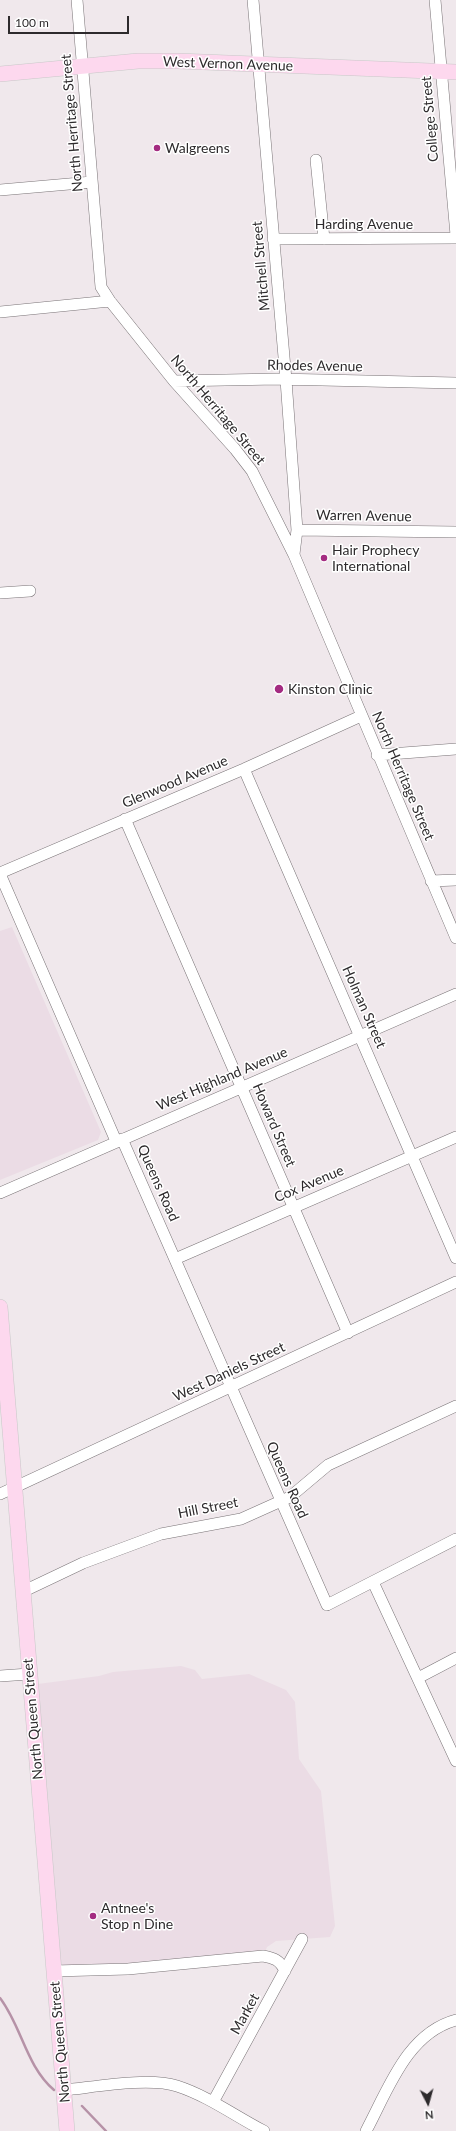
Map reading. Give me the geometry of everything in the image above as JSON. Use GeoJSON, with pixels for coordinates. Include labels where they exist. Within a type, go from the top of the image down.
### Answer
{"type":"FeatureCollection","features":[{"type":"Feature","properties":{"kind":"main road","name":"West Vernon Avenue"},"geometry":{"type":"LineString","coordinates":[[0,74],[138,61],[449,72]]}},
{"type":"Feature","properties":{"kind":"main road","name":"North Queen Street"},"geometry":{"type":"LineString","coordinates":[[0,1307],[67,2131]]}},
{"type":"Feature","properties":{"kind":"street","name":"North Herritage Street"},"geometry":{"type":"LineString","coordinates":[[77,0],[101,287],[110,301],[174,381],[235,449],[252,471],[294,555],[377,755],[456,938]]}},
{"type":"Feature","properties":{"kind":"street","name":"Mitchell Street"},"geometry":{"type":"LineString","coordinates":[[253,0],[286,380],[297,530]]}},
{"type":"Feature","properties":{"kind":"street","name":"College Street"},"geometry":{"type":"LineString","coordinates":[[436,0],[449,72],[456,237]]}},
{"type":"Feature","properties":{"kind":"street"},"geometry":{"type":"LineString","coordinates":[[316,160],[324,239]]}},
{"type":"Feature","properties":{"kind":"street"},"geometry":{"type":"LineString","coordinates":[[0,190],[92,182]]}},
{"type":"Feature","properties":{"kind":"street","name":"Harding Avenue"},"geometry":{"type":"LineString","coordinates":[[273,239],[456,237]]}},
{"type":"Feature","properties":{"kind":"street"},"geometry":{"type":"LineString","coordinates":[[0,312],[110,301]]}},
{"type":"Feature","properties":{"kind":"street","name":"Rhodes Avenue"},"geometry":{"type":"LineString","coordinates":[[174,381],[286,380],[456,384]]}},
{"type":"Feature","properties":{"kind":"street","name":"Warren Avenue"},"geometry":{"type":"LineString","coordinates":[[294,555],[297,530],[456,532]]}},
{"type":"Feature","properties":{"kind":"street"},"geometry":{"type":"LineString","coordinates":[[0,593],[30,591]]}},
{"type":"Feature","properties":{"kind":"street","name":"Glenwood Avenue"},"geometry":{"type":"LineString","coordinates":[[0,873],[244,769],[361,716]]}},
{"type":"Feature","properties":{"kind":"street"},"geometry":{"type":"LineString","coordinates":[[377,755],[456,749]]}},
{"type":"Feature","properties":{"kind":"street","name":"Holman Street"},"geometry":{"type":"LineString","coordinates":[[244,769],[456,1258]]}},
{"type":"Feature","properties":{"kind":"street","name":"Howard Street"},"geometry":{"type":"LineString","coordinates":[[125,819],[348,1333]]}},
{"type":"Feature","properties":{"kind":"street","name":"Queens Road"},"geometry":{"type":"LineString","coordinates":[[0,873],[119,1140],[174,1259],[327,1605],[373,1582]]}},
{"type":"Feature","properties":{"kind":"street"},"geometry":{"type":"LineString","coordinates":[[432,881],[456,880]]}},
{"type":"Feature","properties":{"kind":"street","name":"West Highland Avenue"},"geometry":{"type":"LineString","coordinates":[[0,1193],[456,994]]}},
{"type":"Feature","properties":{"kind":"street","name":"Cox Avenue"},"geometry":{"type":"LineString","coordinates":[[174,1259],[456,1137]]}},
{"type":"Feature","properties":{"kind":"street","name":"West Daniels Street"},"geometry":{"type":"LineString","coordinates":[[0,1494],[231,1388],[456,1282]]}},
{"type":"Feature","properties":{"kind":"street","name":"Hill Street"},"geometry":{"type":"LineString","coordinates":[[22,1592],[83,1563],[161,1534],[241,1519],[290,1497],[328,1465],[456,1406]]}},
{"type":"Feature","properties":{"kind":"street"},"geometry":{"type":"LineString","coordinates":[[456,1539],[373,1582],[456,1761]]}},
{"type":"Feature","properties":{"kind":"street"},"geometry":{"type":"LineString","coordinates":[[418,1678],[456,1658]]}},
{"type":"Feature","properties":{"kind":"street"},"geometry":{"type":"LineString","coordinates":[[0,1676],[30,1674]]}},
{"type":"Feature","properties":{"kind":"street","name":"Market"},"geometry":{"type":"LineString","coordinates":[[213,2102],[302,1939]]}},
{"type":"Feature","properties":{"kind":"street"},"geometry":{"type":"LineString","coordinates":[[54,1971],[128,1969],[263,1956],[275,1958],[282,1964],[285,1971]]}},
{"type":"Feature","properties":{"kind":"street"},"geometry":{"type":"LineString","coordinates":[[366,2131],[411,2050],[433,2030],[456,2020]]}},
{"type":"Feature","properties":{"kind":"street"},"geometry":{"type":"LineString","coordinates":[[64,2090],[124,2084],[163,2084],[176,2086],[213,2102],[264,2131]]}},
{"type":"Feature","properties":{"kind":"shaded area"},"geometry":{"type":"Polygon","coordinates":[[[12,927],[101,1132],[98,1140],[0,1180],[0,931],[12,927]]]}},
{"type":"Feature","properties":{"kind":"shaded area"},"geometry":{"type":"Polygon","coordinates":[[[181,1666],[195,1670],[202,1679],[249,1674],[286,1690],[295,1702],[299,1759],[321,1791],[335,1926],[330,1937],[276,1941],[267,1947],[263,1956],[54,1971],[30,1685],[99,1676],[113,1672],[181,1666]]]}},
{"type":"Feature","properties":{"kind":"waterway"},"geometry":{"type":"LineString","coordinates":[[0,1998],[14,2021],[30,2058],[37,2070],[54,2090]]}},
{"type":"Feature","properties":{"kind":"waterway"},"geometry":{"type":"LineString","coordinates":[[82,2106],[106,2131]]}},
{"type":"Feature","properties":{"kind":"place","name":"Walgreens"},"geometry":{"type":"Point","coordinates":[157,148]}},
{"type":"Feature","properties":{"kind":"place","name":"Hair Prophecy International"},"geometry":{"type":"Point","coordinates":[324,558]}},
{"type":"Feature","properties":{"kind":"place","name":"Kinston Clinic"},"geometry":{"type":"Point","coordinates":[279,689]}},
{"type":"Feature","properties":{"kind":"place","name":"Antnee's Stop n Dine"},"geometry":{"type":"Point","coordinates":[93,1916]}}]}
